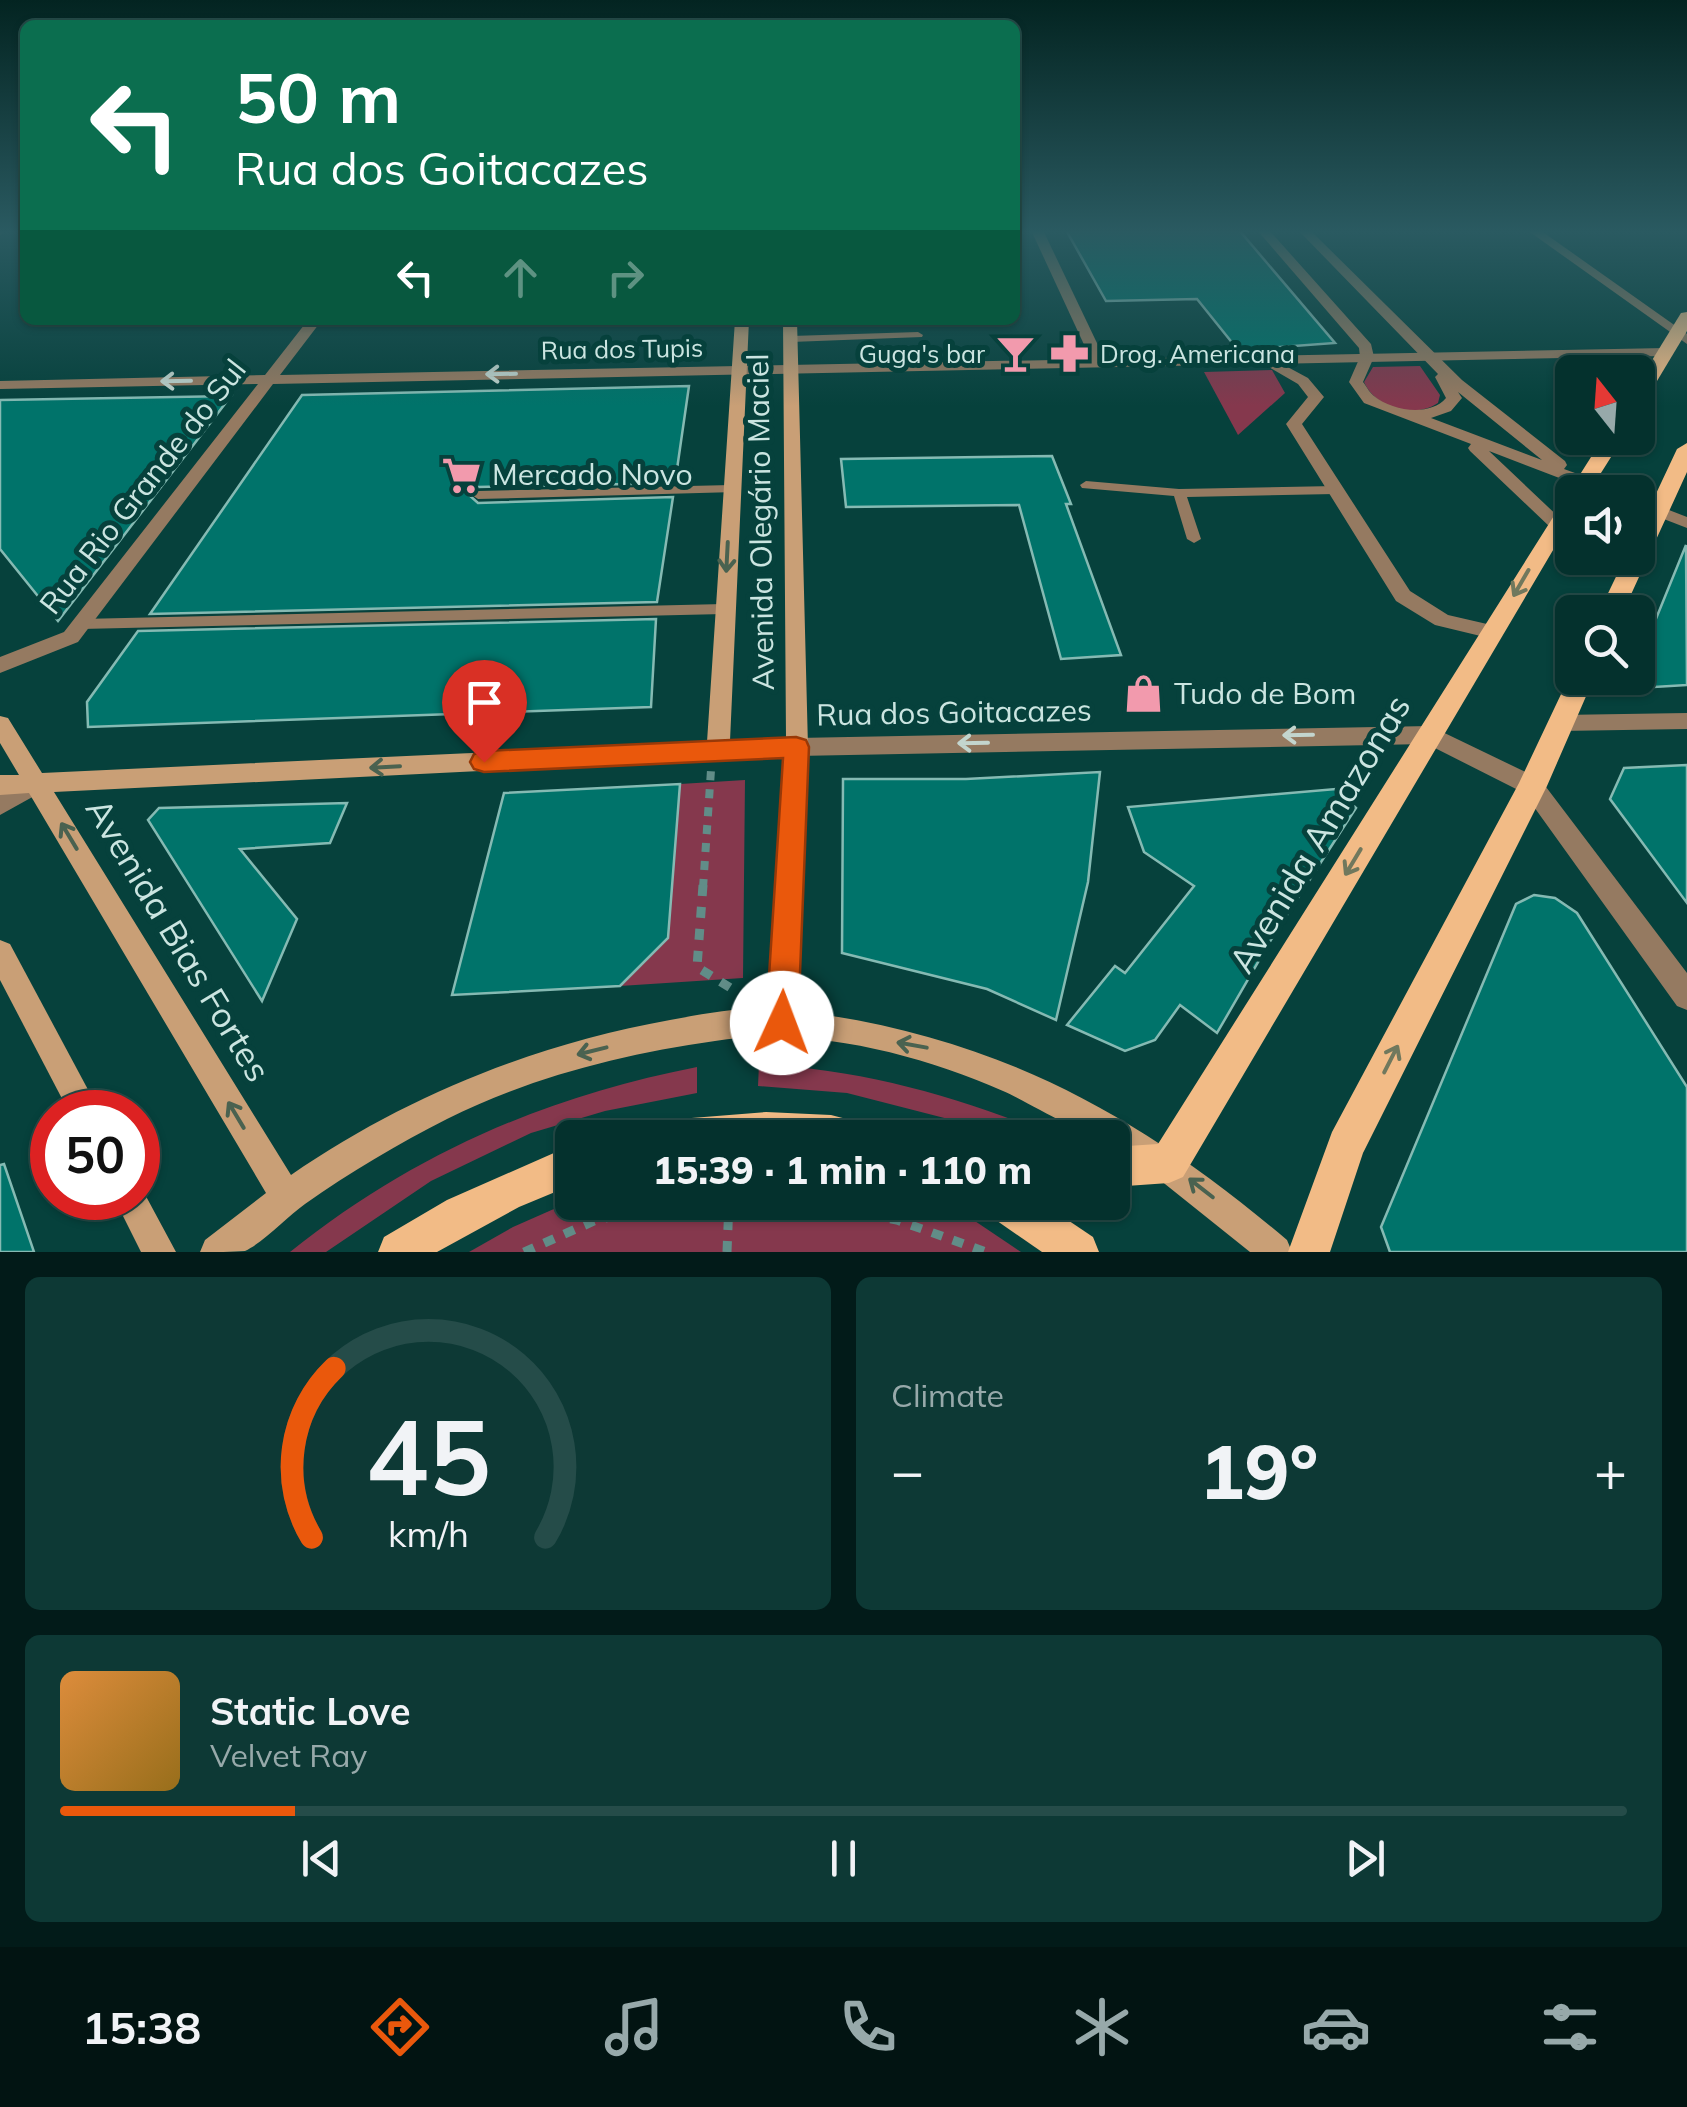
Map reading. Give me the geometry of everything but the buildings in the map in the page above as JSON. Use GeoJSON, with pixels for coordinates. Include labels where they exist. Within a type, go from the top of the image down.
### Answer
{"type":"FeatureCollection","features":[{"type":"Feature","properties":{"kind":"main road","name":"Avenida Olegário Maciel"},"geometry":{"type":"LineString","coordinates":[[715,750],[742,325]]}},
{"type":"Feature","properties":{"kind":"main road","name":"Avenida Olegário Maciel"},"geometry":{"type":"LineString","coordinates":[[782,1023],[796,747],[790,325]]}},
{"type":"Feature","properties":{"kind":"main road"},"geometry":{"type":"LineString","coordinates":[[1655,369],[1684,330]]}},
{"type":"Feature","properties":{"kind":"main road"},"geometry":{"type":"LineString","coordinates":[[1655,496],[1687,448]]}},
{"type":"Feature","properties":{"kind":"main road","name":"Avenida Amazonas"},"geometry":{"type":"LineString","coordinates":[[1169,1163],[1555,530]]}},
{"type":"Feature","properties":{"kind":"main road"},"geometry":{"type":"LineString","coordinates":[[1308,1252],[1346,1146],[1532,786],[1573,695]]}},
{"type":"Feature","properties":{"kind":"main road","name":"Avenida Bias Fortes"},"geometry":{"type":"LineString","coordinates":[[0,724],[287,1198]]}},
{"type":"Feature","properties":{"kind":"main road","name":"Rua dos Goitacazes"},"geometry":{"type":"LineString","coordinates":[[0,785],[796,747]]}},
{"type":"Feature","properties":{"kind":"main road"},"geometry":{"type":"LineString","coordinates":[[0,952],[73,1090]]}},
{"type":"Feature","properties":{"kind":"main road"},"geometry":{"type":"LineString","coordinates":[[217,1252],[287,1198],[418,1115],[543,1063],[656,1034],[735,1024],[782,1023],[930,1048],[1065,1100],[1169,1163],[1275,1252]]}},
{"type":"Feature","properties":{"kind":"main road"},"geometry":{"type":"LineString","coordinates":[[1130,1166],[1169,1163]]}},
{"type":"Feature","properties":{"kind":"main road"},"geometry":{"type":"LineString","coordinates":[[399,1252],[442,1224],[527,1180],[555,1170]]}},
{"type":"Feature","properties":{"kind":"main road"},"geometry":{"type":"LineString","coordinates":[[142,1220],[159,1252]]}},
{"type":"Feature","properties":{"kind":"main road"},"geometry":{"type":"LineString","coordinates":[[1031,1220],[1078,1252]]}},
{"type":"Feature","properties":{"kind":"street"},"geometry":{"type":"LineString","coordinates":[[1064,288],[1100,364]]}},
{"type":"Feature","properties":{"kind":"street"},"geometry":{"type":"LineString","coordinates":[[1314,288],[1366,346],[1368,357],[1356,382],[1361,392],[1383,408],[1468,440],[1555,490]]}},
{"type":"Feature","properties":{"kind":"street"},"geometry":{"type":"LineString","coordinates":[[1359,288],[1425,356],[1510,431],[1555,480]]}},
{"type":"Feature","properties":{"kind":"street"},"geometry":{"type":"LineString","coordinates":[[1621,288],[1684,330]]}},
{"type":"Feature","properties":{"kind":"street","name":"Rua Rio Grande do Sul"},"geometry":{"type":"LineString","coordinates":[[0,665],[71,638],[312,325]]}},
{"type":"Feature","properties":{"kind":"street","name":"Rua dos Tupis"},"geometry":{"type":"LineString","coordinates":[[0,385],[1665,352]]}},
{"type":"Feature","properties":{"kind":"street"},"geometry":{"type":"LineString","coordinates":[[1383,408],[1424,414],[1449,407],[1454,398],[1425,356]]}},
{"type":"Feature","properties":{"kind":"street"},"geometry":{"type":"LineString","coordinates":[[1267,360],[1304,380],[1316,397],[1294,424],[1403,596],[1442,620],[1493,632]]}},
{"type":"Feature","properties":{"kind":"street"},"geometry":{"type":"LineString","coordinates":[[1468,440],[1555,490]]}},
{"type":"Feature","properties":{"kind":"street"},"geometry":{"type":"LineString","coordinates":[[1655,510],[1687,522]]}},
{"type":"Feature","properties":{"kind":"street"},"geometry":{"type":"LineString","coordinates":[[1560,723],[1687,720]]}},
{"type":"Feature","properties":{"kind":"street"},"geometry":{"type":"LineString","coordinates":[[1430,735],[1532,786],[1687,996]]}},
{"type":"Feature","properties":{"kind":"street","name":"Rua dos Goitacazes"},"geometry":{"type":"LineString","coordinates":[[796,747],[1430,735]]}},
{"type":"Feature","properties":{"kind":"street"},"geometry":{"type":"LineString","coordinates":[[0,805],[38,783]]}},
{"type":"Feature","properties":{"kind":"lane"},"geometry":{"type":"LineString","coordinates":[[790,338],[918,335]]}},
{"type":"Feature","properties":{"kind":"lane"},"geometry":{"type":"LineString","coordinates":[[1086,485],[1179,493],[1335,490]]}},
{"type":"Feature","properties":{"kind":"lane"},"geometry":{"type":"LineString","coordinates":[[478,494],[731,489]]}},
{"type":"Feature","properties":{"kind":"lane"},"geometry":{"type":"LineString","coordinates":[[1179,493],[1194,539]]}},
{"type":"Feature","properties":{"kind":"lane"},"geometry":{"type":"LineString","coordinates":[[82,624],[724,609]]}},
{"type":"Feature","properties":{"kind":"path"},"geometry":{"type":"LineString","coordinates":[[715,750],[698,967],[737,992]]}},
{"type":"Feature","properties":{"kind":"path"},"geometry":{"type":"LineString","coordinates":[[524,1252],[599,1220]]}},
{"type":"Feature","properties":{"kind":"path"},"geometry":{"type":"LineString","coordinates":[[727,1252],[728,1220]]}},
{"type":"Feature","properties":{"kind":"path"},"geometry":{"type":"LineString","coordinates":[[901,1220],[933,1228],[986,1252]]}},
{"type":"Feature","properties":{"kind":"shaded area"},"geometry":{"type":"Polygon","coordinates":[[[1420,366],[1440,395],[1438,403],[1428,408],[1407,411],[1386,405],[1364,382],[1373,367],[1420,366]]]}},
{"type":"Feature","properties":{"kind":"shaded area"},"geometry":{"type":"Polygon","coordinates":[[[1272,370],[1285,393],[1238,435],[1204,372],[1272,370]]]}},
{"type":"Feature","properties":{"kind":"shaded area"},"geometry":{"type":"Polygon","coordinates":[[[745,780],[743,978],[620,986],[668,937],[680,784],[745,780]]]}},
{"type":"Feature","properties":{"kind":"shaded area"},"geometry":{"type":"Polygon","coordinates":[[[759,1064],[828,1071],[895,1084],[1012,1120],[952,1120],[847,1093],[758,1086],[759,1064]]]}},
{"type":"Feature","properties":{"kind":"shaded area"},"geometry":{"type":"Polygon","coordinates":[[[697,1067],[697,1093],[575,1120],[555,1120],[555,1126],[531,1133],[431,1181],[326,1252],[290,1252],[337,1217],[432,1158],[533,1113],[697,1067]]]}},
{"type":"Feature","properties":{"kind":"shaded area"},"geometry":{"type":"Polygon","coordinates":[[[555,1208],[555,1220],[973,1220],[1021,1252],[469,1252],[555,1208]]]}},
{"type":"Feature","properties":{"kind":"place","name":"Guga's bar"},"geometry":{"type":"Point","coordinates":[1015,354]}},
{"type":"Feature","properties":{"kind":"place","name":"Drog. Americana"},"geometry":{"type":"Point","coordinates":[1070,354]}},
{"type":"Feature","properties":{"kind":"place","name":"Mercado Novo"},"geometry":{"type":"Point","coordinates":[462,475]}},
{"type":"Feature","properties":{"kind":"place","name":"Tudo de Bom"},"geometry":{"type":"Point","coordinates":[1144,694]}},
{"type":"Feature","properties":{"kind":"route"},"geometry":{"type":"LineString","coordinates":[[484,762],[796,747],[782,1023]]}}]}
